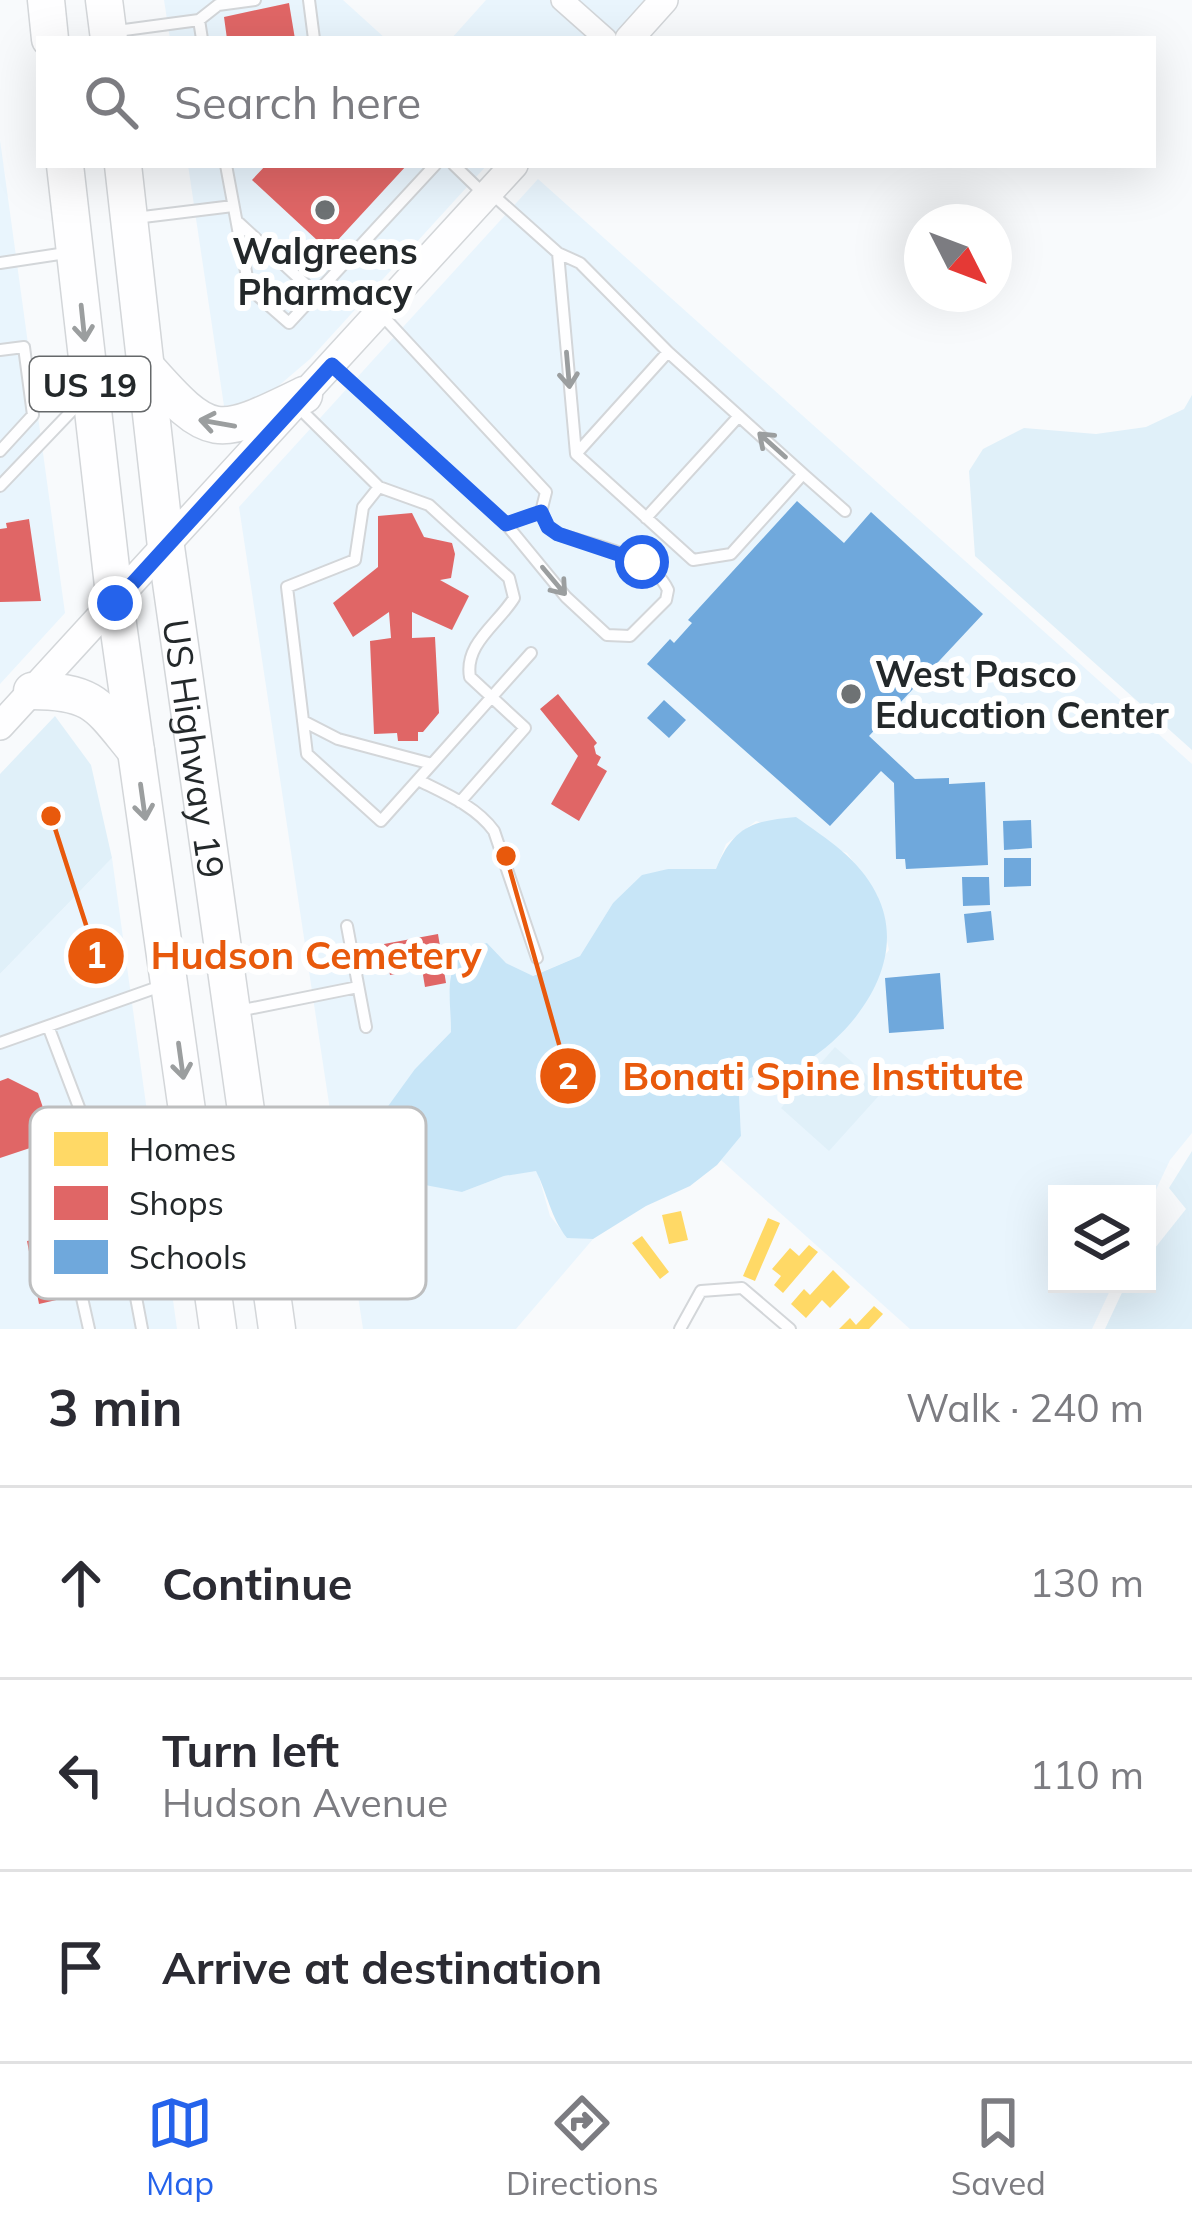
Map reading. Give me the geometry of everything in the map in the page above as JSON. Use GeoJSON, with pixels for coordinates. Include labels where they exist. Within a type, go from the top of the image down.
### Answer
{"type":"FeatureCollection","features":[{"type":"Feature","properties":{"kind":"highway"},"geometry":{"type":"LineString","coordinates":[[46,0],[50,36]]}},
{"type":"Feature","properties":{"kind":"highway","name":"US Highway 19"},"geometry":{"type":"LineString","coordinates":[[65,168],[115,603],[187,1107]]}},
{"type":"Feature","properties":{"kind":"highway","name":"US Highway 19"},"geometry":{"type":"LineString","coordinates":[[123,168],[166,547],[245,1107]]}},
{"type":"Feature","properties":{"kind":"highway"},"geometry":{"type":"LineString","coordinates":[[145,365],[198,421],[217,427],[241,426],[300,400]]}},
{"type":"Feature","properties":{"kind":"highway"},"geometry":{"type":"LineString","coordinates":[[32,691],[68,691],[87,698],[136,752]]}},
{"type":"Feature","properties":{"kind":"highway","name":"US Highway 19"},"geometry":{"type":"LineString","coordinates":[[214,1299],[218,1329]]}},
{"type":"Feature","properties":{"kind":"highway","name":"US Highway 19"},"geometry":{"type":"LineString","coordinates":[[273,1299],[277,1329]]}},
{"type":"Feature","properties":{"kind":"street"},"geometry":{"type":"LineString","coordinates":[[562,0],[603,36]]}},
{"type":"Feature","properties":{"kind":"street"},"geometry":{"type":"LineString","coordinates":[[632,36],[664,0]]}},
{"type":"Feature","properties":{"kind":"street"},"geometry":{"type":"LineString","coordinates":[[0,726],[511,168]]}},
{"type":"Feature","properties":{"kind":"lane"},"geometry":{"type":"LineString","coordinates":[[107,24],[199,20],[218,5],[255,0]]}},
{"type":"Feature","properties":{"kind":"lane"},"geometry":{"type":"LineString","coordinates":[[309,0],[314,36]]}},
{"type":"Feature","properties":{"kind":"lane"},"geometry":{"type":"LineString","coordinates":[[199,20],[202,36]]}},
{"type":"Feature","properties":{"kind":"lane"},"geometry":{"type":"LineString","coordinates":[[227,168],[249,288],[289,323],[432,168]]}},
{"type":"Feature","properties":{"kind":"lane"},"geometry":{"type":"LineString","coordinates":[[229,180],[240,168]]}},
{"type":"Feature","properties":{"kind":"lane"},"geometry":{"type":"LineString","coordinates":[[458,168],[558,253],[596,277],[668,352],[845,511]]}},
{"type":"Feature","properties":{"kind":"lane"},"geometry":{"type":"LineString","coordinates":[[129,219],[233,206]]}},
{"type":"Feature","properties":{"kind":"lane"},"geometry":{"type":"LineString","coordinates":[[236,221],[316,294]]}},
{"type":"Feature","properties":{"kind":"lane"},"geometry":{"type":"LineString","coordinates":[[0,263],[75,252]]}},
{"type":"Feature","properties":{"kind":"lane"},"geometry":{"type":"LineString","coordinates":[[558,253],[576,454],[646,518],[693,560],[731,554],[803,474]]}},
{"type":"Feature","properties":{"kind":"lane"},"geometry":{"type":"LineString","coordinates":[[380,313],[545,492],[541,512],[506,524]]}},
{"type":"Feature","properties":{"kind":"lane"},"geometry":{"type":"LineString","coordinates":[[0,350],[24,346],[33,416],[0,451]]}},
{"type":"Feature","properties":{"kind":"lane"},"geometry":{"type":"LineString","coordinates":[[576,454],[668,352]]}},
{"type":"Feature","properties":{"kind":"lane"},"geometry":{"type":"LineString","coordinates":[[332,365],[506,524],[566,597],[607,635],[631,636],[666,599],[662,576],[642,562],[558,534],[548,527],[541,512]]}},
{"type":"Feature","properties":{"kind":"lane"},"geometry":{"type":"LineString","coordinates":[[0,486],[91,391]]}},
{"type":"Feature","properties":{"kind":"lane"},"geometry":{"type":"LineString","coordinates":[[300,400],[379,487],[429,506],[509,578],[514,598],[470,654],[467,670],[525,728],[460,802]]}},
{"type":"Feature","properties":{"kind":"lane"},"geometry":{"type":"LineString","coordinates":[[646,518],[739,416]]}},
{"type":"Feature","properties":{"kind":"lane"},"geometry":{"type":"LineString","coordinates":[[379,487],[363,508],[355,560],[287,587],[307,754],[381,821],[531,653]]}},
{"type":"Feature","properties":{"kind":"lane"},"geometry":{"type":"LineString","coordinates":[[303,721],[338,739],[432,764]]}},
{"type":"Feature","properties":{"kind":"lane"},"geometry":{"type":"LineString","coordinates":[[418,780],[460,802],[494,831],[537,958]]}},
{"type":"Feature","properties":{"kind":"lane"},"geometry":{"type":"LineString","coordinates":[[347,926],[366,1027]]}},
{"type":"Feature","properties":{"kind":"lane"},"geometry":{"type":"LineString","coordinates":[[0,1043],[170,983]]}},
{"type":"Feature","properties":{"kind":"lane"},"geometry":{"type":"LineString","coordinates":[[232,1012],[358,987]]}},
{"type":"Feature","properties":{"kind":"lane"},"geometry":{"type":"LineString","coordinates":[[48,1026],[79,1107]]}},
{"type":"Feature","properties":{"kind":"lane"},"geometry":{"type":"LineString","coordinates":[[680,1329],[701,1291],[742,1288],[790,1329]]}},
{"type":"Feature","properties":{"kind":"lane"},"geometry":{"type":"LineString","coordinates":[[82,1299],[89,1329]]}},
{"type":"Feature","properties":{"kind":"lane"},"geometry":{"type":"LineString","coordinates":[[136,1299],[142,1329]]}},
{"type":"Feature","properties":{"kind":"shaded area"},"geometry":{"type":"Polygon","coordinates":[[[164,0],[343,0],[383,36],[170,36],[164,0]]]}},
{"type":"Feature","properties":{"kind":"shaded area"},"geometry":{"type":"Polygon","coordinates":[[[486,0],[648,0],[617,36],[454,36],[486,0]]]}},
{"type":"Feature","properties":{"kind":"shaded area"},"geometry":{"type":"Polygon","coordinates":[[[0,140],[65,613],[0,684],[0,140]]]}},
{"type":"Feature","properties":{"kind":"shaded area"},"geometry":{"type":"Polygon","coordinates":[[[188,168],[484,168],[310,359],[262,400],[224,406],[188,168]]]}},
{"type":"Feature","properties":{"kind":"shaded area","name":"West Pasco Education Center"},"geometry":{"type":"Polygon","coordinates":[[[538,179],[1192,764],[1192,1133],[1170,1160],[1156,1190],[1156,1185],[1048,1185],[1048,1293],[1109,1293],[1092,1329],[910,1329],[721,1160],[741,1136],[739,1095],[751,1078],[801,1065],[889,950],[877,895],[847,853],[756,821],[726,844],[716,869],[668,869],[613,903],[580,956],[532,976],[506,963],[487,943],[450,986],[451,1032],[415,1069],[462,1192],[537,1170],[550,1216],[567,1237],[593,1239],[516,1329],[363,1329],[358,1299],[426,1299],[426,1107],[330,1107],[239,507],[538,179]]]}},
{"type":"Feature","properties":{"kind":"shaded area"},"geometry":{"type":"Polygon","coordinates":[[[1192,395],[1192,750],[975,556],[969,471],[983,449],[1024,428],[1096,434],[1146,427],[1184,409],[1192,395]]]}},
{"type":"Feature","properties":{"kind":"shaded area"},"geometry":{"type":"Polygon","coordinates":[[[55,716],[91,765],[112,858],[0,974],[0,774],[55,716]]]}},
{"type":"Feature","properties":{"kind":"shaded area"},"geometry":{"type":"Polygon","coordinates":[[[796,817],[851,860],[876,893],[885,918],[883,966],[873,990],[843,1031],[798,1066],[750,1078],[739,1095],[741,1136],[717,1165],[690,1186],[593,1239],[567,1238],[536,1171],[504,1176],[462,1192],[426,1185],[426,1107],[387,1107],[451,1032],[451,977],[461,956],[487,943],[506,963],[533,976],[580,956],[613,903],[642,875],[668,869],[716,869],[738,835],[767,821],[796,817]]]}},
{"type":"Feature","properties":{"kind":"shaded area"},"geometry":{"type":"Polygon","coordinates":[[[112,858],[146,1107],[30,1107],[30,1299],[173,1299],[177,1329],[0,1329],[0,974],[112,858]]]}},
{"type":"Feature","properties":{"kind":"shaded area"},"geometry":{"type":"Polygon","coordinates":[[[835,1047],[884,1090],[829,1151],[781,1108],[835,1047]]]}},
{"type":"Feature","properties":{"kind":"shaded area"},"geometry":{"type":"Polygon","coordinates":[[[1192,1151],[1192,1329],[1105,1329],[1122,1293],[1156,1293],[1156,1247],[1186,1209],[1169,1188],[1192,1151]]]}},
{"type":"Feature","properties":{"kind":"building: Homes"},"geometry":{"type":"Polygon","coordinates":[[[681,1211],[688,1240],[669,1244],[662,1215],[681,1211]]]}},
{"type":"Feature","properties":{"kind":"building: Homes"},"geometry":{"type":"Polygon","coordinates":[[[768,1218],[780,1223],[755,1281],[743,1276],[768,1218]]]}},
{"type":"Feature","properties":{"kind":"building: Homes"},"geometry":{"type":"Polygon","coordinates":[[[642,1236],[669,1272],[660,1279],[632,1243],[642,1236]]]}},
{"type":"Feature","properties":{"kind":"building: Homes"},"geometry":{"type":"Polygon","coordinates":[[[809,1245],[818,1252],[783,1293],[774,1285],[781,1276],[772,1269],[790,1248],[799,1256],[809,1245]]]}},
{"type":"Feature","properties":{"kind":"building: Homes"},"geometry":{"type":"Polygon","coordinates":[[[833,1270],[850,1287],[830,1308],[822,1300],[806,1318],[791,1304],[804,1289],[810,1295],[833,1270]]]}},
{"type":"Feature","properties":{"kind":"building: Homes"},"geometry":{"type":"Polygon","coordinates":[[[874,1306],[883,1314],[869,1329],[839,1329],[850,1318],[856,1325],[874,1306]]]}},
{"type":"Feature","properties":{"kind":"building: Shops"},"geometry":{"type":"Polygon","coordinates":[[[289,3],[294,36],[227,36],[224,17],[289,3]]]}},
{"type":"Feature","properties":{"kind":"building: Shops","name":"Walgreens Pharmacy"},"geometry":{"type":"Polygon","coordinates":[[[263,168],[404,168],[336,242],[318,241],[252,180],[263,168]]]}},
{"type":"Feature","properties":{"kind":"building: Shops"},"geometry":{"type":"Polygon","coordinates":[[[412,513],[424,537],[452,543],[451,578],[440,580],[469,596],[452,630],[412,612],[412,638],[435,637],[439,713],[418,732],[418,741],[398,741],[397,733],[374,734],[370,641],[391,638],[389,612],[353,637],[333,603],[378,567],[378,516],[412,513]]]}},
{"type":"Feature","properties":{"kind":"building: Shops"},"geometry":{"type":"Polygon","coordinates":[[[29,519],[41,601],[0,602],[0,529],[7,528],[6,523],[29,519]]]}},
{"type":"Feature","properties":{"kind":"building: Shops"},"geometry":{"type":"Polygon","coordinates":[[[558,694],[597,743],[596,754],[601,757],[597,765],[607,771],[579,821],[551,804],[578,756],[540,709],[558,694]]]}},
{"type":"Feature","properties":{"kind":"building: Shops"},"geometry":{"type":"Polygon","coordinates":[[[438,934],[446,983],[425,987],[422,969],[390,975],[384,944],[438,934]]]}},
{"type":"Feature","properties":{"kind":"building: Shops"},"geometry":{"type":"Polygon","coordinates":[[[8,1078],[38,1093],[43,1107],[30,1107],[30,1148],[0,1158],[0,1081],[8,1078]]]}},
{"type":"Feature","properties":{"kind":"building: Schools"},"geometry":{"type":"Polygon","coordinates":[[[797,501],[844,543],[871,512],[983,614],[869,736],[915,779],[985,782],[988,865],[906,869],[905,859],[896,859],[894,783],[881,771],[830,826],[647,664],[670,639],[674,643],[692,623],[688,620],[797,501]]]}},
{"type":"Feature","properties":{"kind":"building: Schools"},"geometry":{"type":"Polygon","coordinates":[[[664,700],[686,720],[669,738],[647,718],[664,700]]]}},
{"type":"Feature","properties":{"kind":"building: Schools"},"geometry":{"type":"Polygon","coordinates":[[[1031,820],[1032,848],[1004,850],[1003,821],[1031,820]]]}},
{"type":"Feature","properties":{"kind":"building: Schools"},"geometry":{"type":"Polygon","coordinates":[[[1004,858],[1031,858],[1031,886],[1004,887],[1004,858]]]}},
{"type":"Feature","properties":{"kind":"building: Schools"},"geometry":{"type":"Polygon","coordinates":[[[962,877],[989,877],[990,905],[963,906],[962,877]]]}},
{"type":"Feature","properties":{"kind":"building: Schools"},"geometry":{"type":"Polygon","coordinates":[[[991,911],[994,940],[967,943],[964,914],[991,911]]]}},
{"type":"Feature","properties":{"kind":"building: Schools"},"geometry":{"type":"Polygon","coordinates":[[[940,973],[944,1029],[889,1033],[885,978],[940,973]]]}},
{"type":"Feature","properties":{"kind":"place","name":"Walgreens Pharmacy"},"geometry":{"type":"Point","coordinates":[325,210]}},
{"type":"Feature","properties":{"kind":"place","name":"West Pasco Education Center"},"geometry":{"type":"Point","coordinates":[851,694]}},
{"type":"Feature","properties":{"kind":"place","name":"Hudson Cemetery"},"geometry":{"type":"Point","coordinates":[51,816]}},
{"type":"Feature","properties":{"kind":"place","name":"Bonati Spine Institute"},"geometry":{"type":"Point","coordinates":[506,856]}},
{"type":"Feature","properties":{"kind":"route"},"geometry":{"type":"LineString","coordinates":[[115,603],[332,365],[506,524],[541,512],[548,527],[558,534],[642,562]]}}]}
